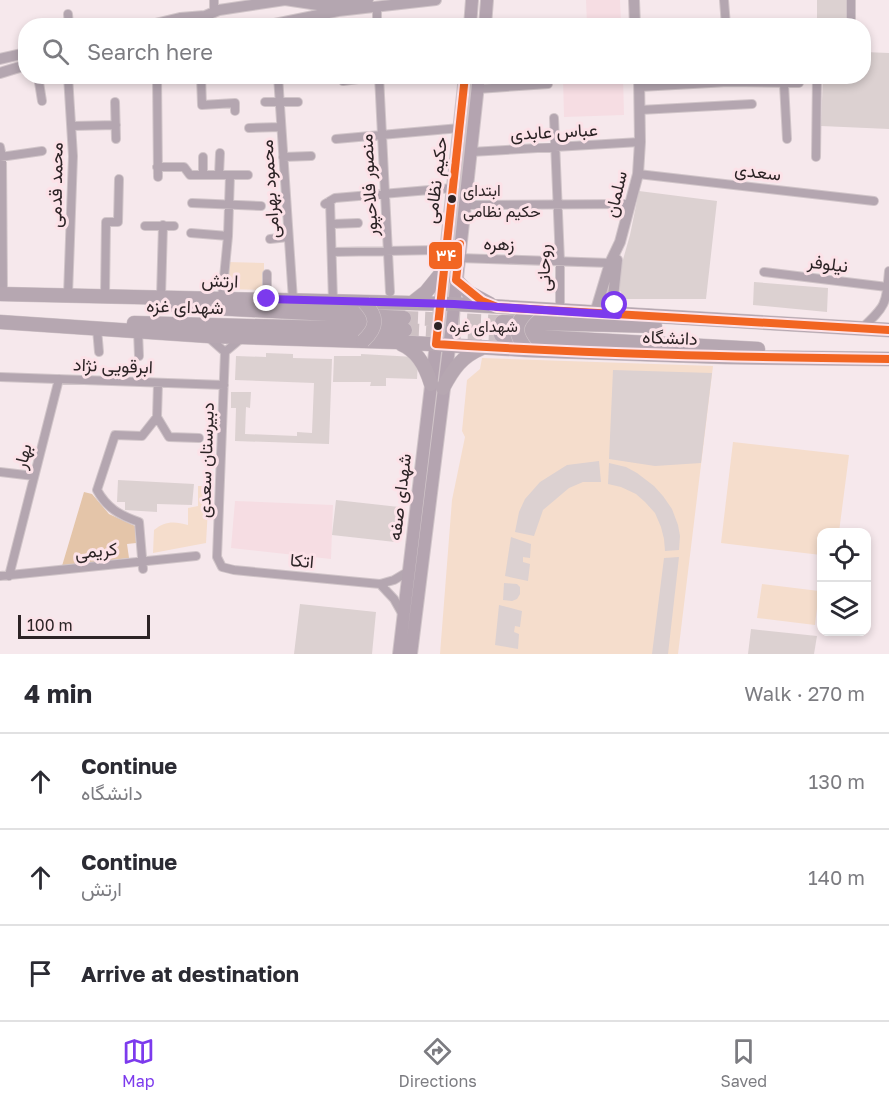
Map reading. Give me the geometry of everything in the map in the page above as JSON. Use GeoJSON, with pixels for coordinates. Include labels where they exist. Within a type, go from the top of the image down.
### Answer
{"type":"FeatureCollection","features":[{"type":"Feature","properties":{"kind":"main road"},"geometry":{"type":"LineString","coordinates":[[471,18],[472,0]]}},
{"type":"Feature","properties":{"kind":"main road"},"geometry":{"type":"LineString","coordinates":[[486,18],[487,0]]}},
{"type":"Feature","properties":{"kind":"main road","name":"حکیم نظامی"},"geometry":{"type":"LineString","coordinates":[[443,345],[452,324],[449,294],[443,271],[442,250],[453,188],[464,84]]}},
{"type":"Feature","properties":{"kind":"main road","name":"حکیم نظامی"},"geometry":{"type":"LineString","coordinates":[[443,345],[438,324],[459,258],[479,84]]}},
{"type":"Feature","properties":{"kind":"main road"},"geometry":{"type":"LineString","coordinates":[[412,303],[426,292],[443,271]]}},
{"type":"Feature","properties":{"kind":"main road","name":"ارتش"},"geometry":{"type":"LineString","coordinates":[[1,294],[412,303],[449,294]]}},
{"type":"Feature","properties":{"kind":"main road","name":"شهدای غزه"},"geometry":{"type":"LineString","coordinates":[[0,321],[405,324],[1,294]]}},
{"type":"Feature","properties":{"kind":"main road"},"geometry":{"type":"LineString","coordinates":[[449,294],[482,301],[497,307]]}},
{"type":"Feature","properties":{"kind":"main road","name":"دانشگاه"},"geometry":{"type":"LineString","coordinates":[[449,294],[497,307],[889,330]]}},
{"type":"Feature","properties":{"kind":"main road"},"geometry":{"type":"LineString","coordinates":[[363,341],[372,333],[374,323],[374,312],[364,302]]}},
{"type":"Feature","properties":{"kind":"main road"},"geometry":{"type":"LineString","coordinates":[[527,350],[519,340],[517,330],[519,319],[530,309]]}},
{"type":"Feature","properties":{"kind":"main road"},"geometry":{"type":"LineString","coordinates":[[0,321],[243,338],[443,345]]}},
{"type":"Feature","properties":{"kind":"main road"},"geometry":{"type":"LineString","coordinates":[[861,329],[501,329],[868,358]]}},
{"type":"Feature","properties":{"kind":"main road"},"geometry":{"type":"LineString","coordinates":[[396,342],[416,353],[437,386],[470,353],[483,348]]}},
{"type":"Feature","properties":{"kind":"main road","name":"دانشگاه"},"geometry":{"type":"LineString","coordinates":[[443,345],[726,357],[889,359]]}},
{"type":"Feature","properties":{"kind":"main road","name":"شهدای صفه"},"geometry":{"type":"LineString","coordinates":[[399,654],[409,571],[443,345]]}},
{"type":"Feature","properties":{"kind":"main road","name":"شهدای صفه"},"geometry":{"type":"LineString","coordinates":[[411,654],[437,386]]}},
{"type":"Feature","properties":{"kind":"street"},"geometry":{"type":"LineString","coordinates":[[214,0],[214,12]]}},
{"type":"Feature","properties":{"kind":"street"},"geometry":{"type":"LineString","coordinates":[[197,18],[214,12],[285,0],[337,7],[377,8],[436,0]]}},
{"type":"Feature","properties":{"kind":"street"},"geometry":{"type":"LineString","coordinates":[[310,18],[337,7],[368,0]]}},
{"type":"Feature","properties":{"kind":"street"},"geometry":{"type":"LineString","coordinates":[[634,0],[635,18]]}},
{"type":"Feature","properties":{"kind":"street"},"geometry":{"type":"LineString","coordinates":[[724,0],[725,18]]}},
{"type":"Feature","properties":{"kind":"street"},"geometry":{"type":"LineString","coordinates":[[851,0],[851,18]]}},
{"type":"Feature","properties":{"kind":"street"},"geometry":{"type":"LineString","coordinates":[[377,8],[377,18]]}},
{"type":"Feature","properties":{"kind":"street"},"geometry":{"type":"LineString","coordinates":[[68,14],[68,18]]}},
{"type":"Feature","properties":{"kind":"street"},"geometry":{"type":"LineString","coordinates":[[0,59],[18,55]]}},
{"type":"Feature","properties":{"kind":"street"},"geometry":{"type":"LineString","coordinates":[[0,73],[18,67]]}},
{"type":"Feature","properties":{"kind":"street"},"geometry":{"type":"LineString","coordinates":[[39,84],[42,101]]}},
{"type":"Feature","properties":{"kind":"street","name":"محمد قدمی"},"geometry":{"type":"LineString","coordinates":[[68,295],[73,156],[69,84]]}},
{"type":"Feature","properties":{"kind":"street"},"geometry":{"type":"LineString","coordinates":[[157,84],[158,177]]}},
{"type":"Feature","properties":{"kind":"street"},"geometry":{"type":"LineString","coordinates":[[201,84],[202,105],[235,103],[235,111]]}},
{"type":"Feature","properties":{"kind":"street","name":"محمود بهرامی"},"geometry":{"type":"LineString","coordinates":[[279,84],[292,300]]}},
{"type":"Feature","properties":{"kind":"street","name":"منصور فلاحپور"},"geometry":{"type":"LineString","coordinates":[[380,84],[390,292]]}},
{"type":"Feature","properties":{"kind":"street","name":"سلمان"},"geometry":{"type":"LineString","coordinates":[[595,313],[610,263],[620,242],[638,174],[639,84]]}},
{"type":"Feature","properties":{"kind":"street"},"geometry":{"type":"LineString","coordinates":[[784,84],[787,139]]}},
{"type":"Feature","properties":{"kind":"street"},"geometry":{"type":"LineString","coordinates":[[816,157],[818,84]]}},
{"type":"Feature","properties":{"kind":"street"},"geometry":{"type":"LineString","coordinates":[[115,102],[116,139]]}},
{"type":"Feature","properties":{"kind":"street"},"geometry":{"type":"LineString","coordinates":[[266,102],[298,102]]}},
{"type":"Feature","properties":{"kind":"street"},"geometry":{"type":"LineString","coordinates":[[640,110],[752,104]]}},
{"type":"Feature","properties":{"kind":"street","name":"روحانی"},"geometry":{"type":"LineString","coordinates":[[554,118],[560,311]]}},
{"type":"Feature","properties":{"kind":"street"},"geometry":{"type":"LineString","coordinates":[[72,126],[116,125]]}},
{"type":"Feature","properties":{"kind":"street"},"geometry":{"type":"LineString","coordinates":[[249,128],[281,127]]}},
{"type":"Feature","properties":{"kind":"street"},"geometry":{"type":"LineString","coordinates":[[336,139],[459,128]]}},
{"type":"Feature","properties":{"kind":"street","name":"عباس عابدی"},"geometry":{"type":"LineString","coordinates":[[471,152],[640,142]]}},
{"type":"Feature","properties":{"kind":"street"},"geometry":{"type":"LineString","coordinates":[[1,294],[1,154],[42,151]]}},
{"type":"Feature","properties":{"kind":"street"},"geometry":{"type":"LineString","coordinates":[[219,175],[220,153]]}},
{"type":"Feature","properties":{"kind":"street"},"geometry":{"type":"LineString","coordinates":[[283,157],[311,156]]}},
{"type":"Feature","properties":{"kind":"street"},"geometry":{"type":"LineString","coordinates":[[203,157],[203,175]]}},
{"type":"Feature","properties":{"kind":"street"},"geometry":{"type":"LineString","coordinates":[[157,167],[184,167],[190,175],[248,174]]}},
{"type":"Feature","properties":{"kind":"street","name":"سعدی"},"geometry":{"type":"LineString","coordinates":[[638,174],[874,201]]}},
{"type":"Feature","properties":{"kind":"street"},"geometry":{"type":"LineString","coordinates":[[222,298],[228,236],[230,175]]}},
{"type":"Feature","properties":{"kind":"street"},"geometry":{"type":"LineString","coordinates":[[105,296],[106,222],[118,222],[120,180]]}},
{"type":"Feature","properties":{"kind":"street"},"geometry":{"type":"LineString","coordinates":[[333,301],[332,224],[328,202],[335,198],[453,188]]}},
{"type":"Feature","properties":{"kind":"street"},"geometry":{"type":"LineString","coordinates":[[192,203],[261,206]]}},
{"type":"Feature","properties":{"kind":"street"},"geometry":{"type":"LineString","coordinates":[[465,205],[629,204]]}},
{"type":"Feature","properties":{"kind":"street"},"geometry":{"type":"LineString","coordinates":[[332,224],[358,223]]}},
{"type":"Feature","properties":{"kind":"street"},"geometry":{"type":"LineString","coordinates":[[161,297],[163,225]]}},
{"type":"Feature","properties":{"kind":"street"},"geometry":{"type":"LineString","coordinates":[[145,226],[174,226]]}},
{"type":"Feature","properties":{"kind":"street"},"geometry":{"type":"LineString","coordinates":[[190,233],[228,236]]}},
{"type":"Feature","properties":{"kind":"street"},"geometry":{"type":"LineString","coordinates":[[270,238],[288,237]]}},
{"type":"Feature","properties":{"kind":"street"},"geometry":{"type":"LineString","coordinates":[[601,297],[602,303],[608,306],[611,303],[620,242]]}},
{"type":"Feature","properties":{"kind":"street"},"geometry":{"type":"LineString","coordinates":[[332,252],[442,250]]}},
{"type":"Feature","properties":{"kind":"street","name":"زهره"},"geometry":{"type":"LineString","coordinates":[[459,258],[610,263]]}},
{"type":"Feature","properties":{"kind":"street"},"geometry":{"type":"LineString","coordinates":[[861,329],[883,308],[889,271]]}},
{"type":"Feature","properties":{"kind":"street","name":"نیلوفر"},"geometry":{"type":"LineString","coordinates":[[764,272],[887,287]]}},
{"type":"Feature","properties":{"kind":"street"},"geometry":{"type":"LineString","coordinates":[[267,274],[267,299]]}},
{"type":"Feature","properties":{"kind":"street"},"geometry":{"type":"LineString","coordinates":[[613,297],[618,315]]}},
{"type":"Feature","properties":{"kind":"street"},"geometry":{"type":"LineString","coordinates":[[97,329],[99,352]]}},
{"type":"Feature","properties":{"kind":"street"},"geometry":{"type":"LineString","coordinates":[[138,332],[139,356]]}},
{"type":"Feature","properties":{"kind":"street"},"geometry":{"type":"LineString","coordinates":[[208,336],[225,352],[243,338]]}},
{"type":"Feature","properties":{"kind":"street","name":"دبیرستان سعدی"},"geometry":{"type":"LineString","coordinates":[[222,567],[217,558],[225,352]]}},
{"type":"Feature","properties":{"kind":"street","name":"ابرقویی نژاد"},"geometry":{"type":"LineString","coordinates":[[0,377],[224,385]]}},
{"type":"Feature","properties":{"kind":"street","name":"بهار"},"geometry":{"type":"LineString","coordinates":[[4,576],[34,476],[59,380]]}},
{"type":"Feature","properties":{"kind":"street"},"geometry":{"type":"LineString","coordinates":[[158,383],[157,417],[169,436],[200,438]]}},
{"type":"Feature","properties":{"kind":"street"},"geometry":{"type":"LineString","coordinates":[[142,566],[138,522],[111,510],[103,502],[97,490],[114,435],[142,436],[157,417]]}},
{"type":"Feature","properties":{"kind":"street"},"geometry":{"type":"LineString","coordinates":[[0,472],[34,476]]}},
{"type":"Feature","properties":{"kind":"street","name":"کریمی"},"geometry":{"type":"LineString","coordinates":[[4,576],[142,566],[196,556]]}},
{"type":"Feature","properties":{"kind":"street","name":"اتکا"},"geometry":{"type":"LineString","coordinates":[[222,567],[380,584]]}},
{"type":"Feature","properties":{"kind":"street"},"geometry":{"type":"LineString","coordinates":[[403,615],[394,599],[380,584],[394,580],[409,571]]}},
{"type":"Feature","properties":{"kind":"shaded area"},"geometry":{"type":"Polygon","coordinates":[[[586,0],[620,0],[621,18],[587,18],[586,0]]]}},
{"type":"Feature","properties":{"kind":"shaded area"},"geometry":{"type":"Polygon","coordinates":[[[563,84],[623,84],[624,115],[564,117],[563,84]]]}},
{"type":"Feature","properties":{"kind":"shaded area"},"geometry":{"type":"Polygon","coordinates":[[[227,262],[264,263],[264,290],[225,289],[227,262]]]}},
{"type":"Feature","properties":{"kind":"shaded area"},"geometry":{"type":"Polygon","coordinates":[[[482,358],[713,366],[678,654],[440,654],[452,500],[465,437],[462,431],[467,380],[480,369],[482,358]]]}},
{"type":"Feature","properties":{"kind":"shaded area"},"geometry":{"type":"Polygon","coordinates":[[[733,442],[849,455],[840,528],[817,528],[817,555],[721,543],[733,442]]]}},
{"type":"Feature","properties":{"kind":"shaded area"},"geometry":{"type":"Polygon","coordinates":[[[198,486],[205,486],[205,492],[209,491],[206,543],[153,553],[154,530],[170,523],[188,525],[188,508],[198,506],[198,486]]]}},
{"type":"Feature","properties":{"kind":"shaded area"},"geometry":{"type":"Polygon","coordinates":[[[84,492],[92,494],[109,514],[135,526],[136,543],[127,544],[129,558],[62,566],[84,492]]]}},
{"type":"Feature","properties":{"kind":"shaded area"},"geometry":{"type":"Polygon","coordinates":[[[235,501],[333,505],[331,559],[231,548],[235,501]]]}},
{"type":"Feature","properties":{"kind":"shaded area"},"geometry":{"type":"Polygon","coordinates":[[[762,584],[817,591],[815,625],[757,618],[762,584]]]}},
{"type":"Feature","properties":{"kind":"building"},"geometry":{"type":"Polygon","coordinates":[[[817,0],[847,0],[847,18],[817,18],[817,0]]]}},
{"type":"Feature","properties":{"kind":"building"},"geometry":{"type":"Polygon","coordinates":[[[871,52],[889,53],[889,129],[821,126],[823,84],[871,84],[871,52]]]}},
{"type":"Feature","properties":{"kind":"building"},"geometry":{"type":"Polygon","coordinates":[[[639,191],[717,201],[706,299],[625,299],[616,284],[630,235],[639,191]]]}},
{"type":"Feature","properties":{"kind":"building"},"geometry":{"type":"Polygon","coordinates":[[[754,282],[828,288],[827,312],[753,305],[754,282]]]}},
{"type":"Feature","properties":{"kind":"building"},"geometry":{"type":"Polygon","coordinates":[[[266,353],[293,354],[293,358],[332,359],[329,444],[235,441],[236,408],[231,408],[231,392],[251,392],[250,408],[246,407],[245,434],[297,436],[297,432],[312,433],[314,383],[235,380],[236,356],[266,357],[266,353]]]}},
{"type":"Feature","properties":{"kind":"building"},"geometry":{"type":"Polygon","coordinates":[[[361,354],[415,357],[418,361],[417,379],[386,378],[386,386],[370,386],[371,382],[333,382],[334,356],[361,356],[361,354]]]}},
{"type":"Feature","properties":{"kind":"building"},"geometry":{"type":"Polygon","coordinates":[[[613,370],[712,373],[701,463],[655,466],[609,459],[613,370]]]}},
{"type":"Feature","properties":{"kind":"building"},"geometry":{"type":"Polygon","coordinates":[[[599,461],[601,482],[583,482],[569,488],[543,510],[534,536],[515,532],[519,512],[525,499],[540,482],[567,465],[599,461]]]}},
{"type":"Feature","properties":{"kind":"building"},"geometry":{"type":"Polygon","coordinates":[[[609,463],[626,467],[637,473],[663,496],[672,509],[678,525],[679,550],[665,551],[661,527],[655,513],[645,502],[636,494],[608,484],[609,463]]]}},
{"type":"Feature","properties":{"kind":"building"},"geometry":{"type":"Polygon","coordinates":[[[118,480],[194,484],[192,505],[157,504],[157,512],[125,510],[125,502],[117,502],[118,480]]]}},
{"type":"Feature","properties":{"kind":"building"},"geometry":{"type":"Polygon","coordinates":[[[336,500],[399,507],[395,542],[332,535],[336,500]]]}},
{"type":"Feature","properties":{"kind":"building"},"geometry":{"type":"Polygon","coordinates":[[[511,537],[531,544],[530,558],[523,557],[523,562],[530,564],[528,581],[505,576],[511,537]]]}},
{"type":"Feature","properties":{"kind":"building"},"geometry":{"type":"Polygon","coordinates":[[[679,557],[668,654],[652,654],[664,558],[679,557]]]}},
{"type":"Feature","properties":{"kind":"building"},"geometry":{"type":"Polygon","coordinates":[[[504,583],[517,584],[520,587],[517,599],[503,600],[504,583]]]}},
{"type":"Feature","properties":{"kind":"building"},"geometry":{"type":"Polygon","coordinates":[[[300,604],[376,612],[372,654],[294,654],[300,604]]]}},
{"type":"Feature","properties":{"kind":"building"},"geometry":{"type":"Polygon","coordinates":[[[499,605],[522,611],[520,627],[515,626],[514,632],[519,634],[518,649],[495,645],[499,605]]]}},
{"type":"Feature","properties":{"kind":"building"},"geometry":{"type":"Polygon","coordinates":[[[751,629],[817,636],[814,654],[748,654],[751,629]]]}},
{"type":"Feature","properties":{"kind":"tunnel"},"geometry":{"type":"LineString","coordinates":[[404,318],[502,322]]}},
{"type":"Feature","properties":{"kind":"tunnel"},"geometry":{"type":"LineString","coordinates":[[405,330],[501,335]]}},
{"type":"Feature","properties":{"kind":"transit line","name":"۳۴"},"geometry":{"type":"LineString","coordinates":[[464,84],[436,344],[662,354],[889,359]]}},
{"type":"Feature","properties":{"kind":"transit line","name":"۳۴"},"geometry":{"type":"LineString","coordinates":[[460,244],[456,280],[482,301],[497,307],[889,330]]}},
{"type":"Feature","properties":{"kind":"place","name":"ابتدای حکیم نظامی"},"geometry":{"type":"Point","coordinates":[452,199]}},
{"type":"Feature","properties":{"kind":"place","name":"شهدای غره"},"geometry":{"type":"Point","coordinates":[438,326]}},
{"type":"Feature","properties":{"kind":"route"},"geometry":{"type":"LineString","coordinates":[[267,299],[454,304],[618,315],[615,305]]}}]}
